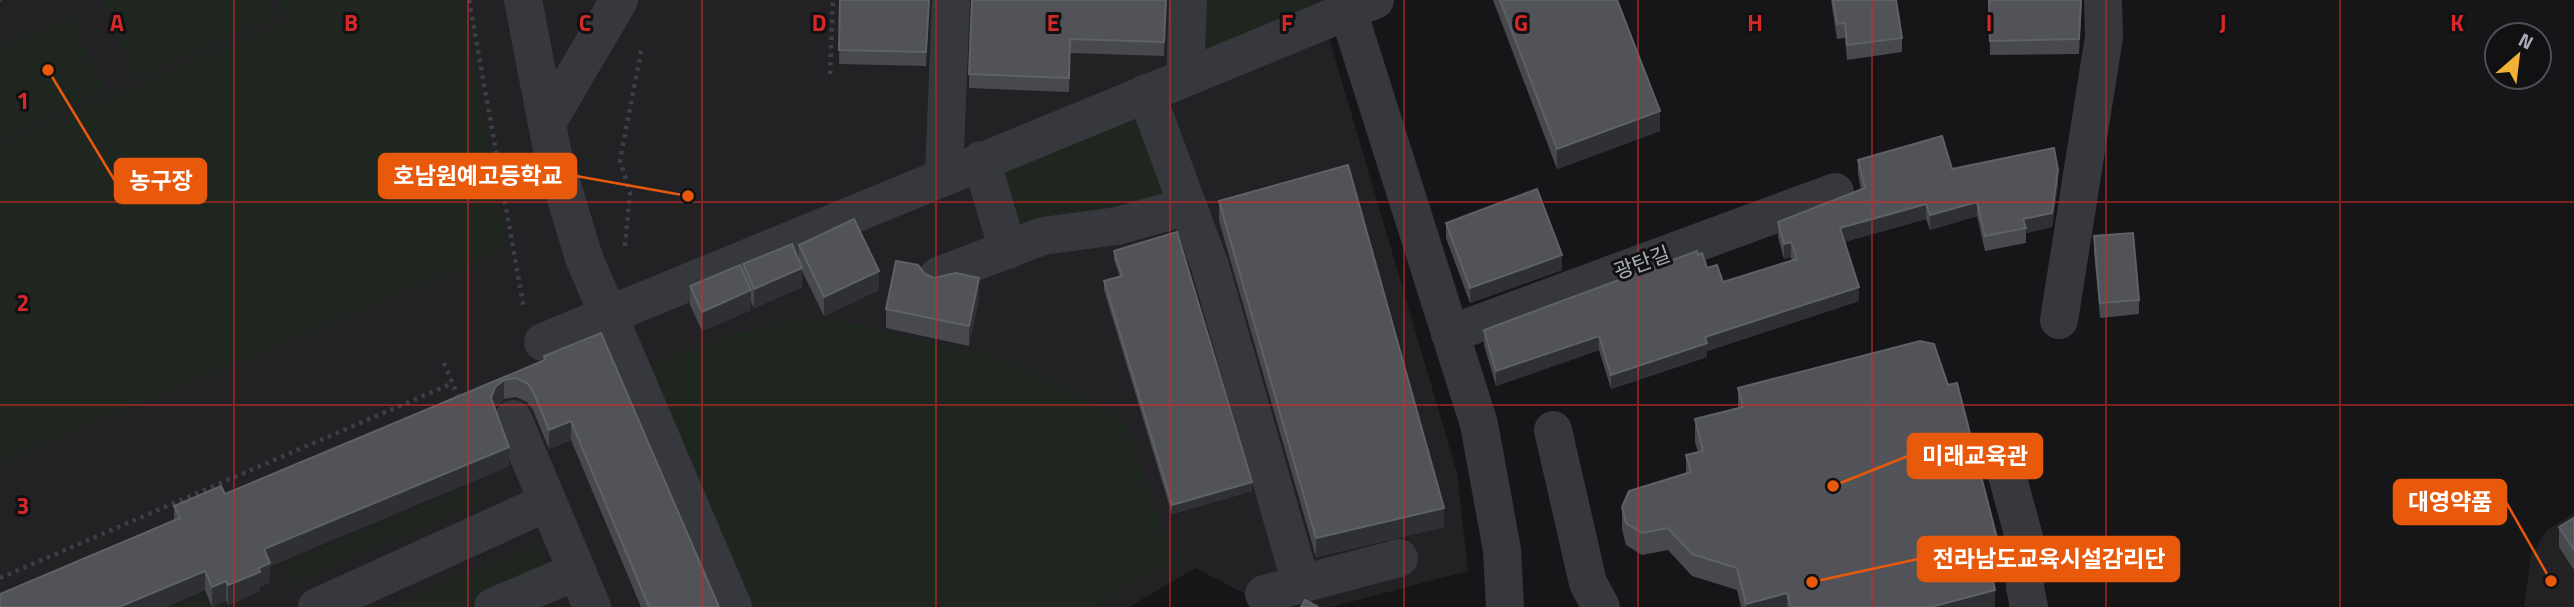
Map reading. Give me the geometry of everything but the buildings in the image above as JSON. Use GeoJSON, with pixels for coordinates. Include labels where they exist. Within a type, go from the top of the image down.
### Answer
{"type":"FeatureCollection","features":[{"type":"Feature","properties":{"kind":"street"},"geometry":{"type":"LineString","coordinates":[[523,0],[547,123],[584,258],[733,607]]}},
{"type":"Feature","properties":{"kind":"street"},"geometry":{"type":"LineString","coordinates":[[547,123],[619,0]]}},
{"type":"Feature","properties":{"kind":"street"},"geometry":{"type":"LineString","coordinates":[[944,175],[951,0]]}},
{"type":"Feature","properties":{"kind":"street"},"geometry":{"type":"LineString","coordinates":[[1185,77],[1188,0]]}},
{"type":"Feature","properties":{"kind":"street"},"geometry":{"type":"LineString","coordinates":[[2059,320],[2104,37],[2103,0]]}},
{"type":"Feature","properties":{"kind":"street"},"geometry":{"type":"LineString","coordinates":[[534,328],[608,315],[1185,77],[1341,8],[1479,424],[1502,550],[1505,607]]}},
{"type":"Feature","properties":{"kind":"street"},"geometry":{"type":"LineString","coordinates":[[1146,93],[1210,266],[1301,584]]}},
{"type":"Feature","properties":{"kind":"street"},"geometry":{"type":"LineString","coordinates":[[981,160],[1008,250]]}},
{"type":"Feature","properties":{"kind":"street","name":"광탄길"},"geometry":{"type":"LineString","coordinates":[[1450,334],[1835,192]]}},
{"type":"Feature","properties":{"kind":"street"},"geometry":{"type":"LineString","coordinates":[[938,276],[1052,234],[1117,226],[1188,206]]}},
{"type":"Feature","properties":{"kind":"street"},"geometry":{"type":"LineString","coordinates":[[513,419],[592,607]]}},
{"type":"Feature","properties":{"kind":"street"},"geometry":{"type":"LineString","coordinates":[[1553,430],[1588,583],[1601,607]]}},
{"type":"Feature","properties":{"kind":"street"},"geometry":{"type":"LineString","coordinates":[[2004,464],[2028,552],[2025,587],[2029,607]]}},
{"type":"Feature","properties":{"kind":"street"},"geometry":{"type":"LineString","coordinates":[[317,607],[548,502]]}},
{"type":"Feature","properties":{"kind":"street"},"geometry":{"type":"LineString","coordinates":[[1264,594],[1399,558]]}},
{"type":"Feature","properties":{"kind":"street"},"geometry":{"type":"LineString","coordinates":[[493,607],[577,571]]}},
{"type":"Feature","properties":{"kind":"path"},"geometry":{"type":"LineString","coordinates":[[469,0],[534,328]]}},
{"type":"Feature","properties":{"kind":"path"},"geometry":{"type":"LineString","coordinates":[[830,74],[833,0]]}},
{"type":"Feature","properties":{"kind":"path"},"geometry":{"type":"LineString","coordinates":[[625,248],[630,193],[620,160],[643,40]]}},
{"type":"Feature","properties":{"kind":"path"},"geometry":{"type":"LineString","coordinates":[[444,363],[463,407]]}},
{"type":"Feature","properties":{"kind":"path"},"geometry":{"type":"LineString","coordinates":[[0,578],[453,383]]}},
{"type":"Feature","properties":{"kind":"path"},"geometry":{"type":"LineString","coordinates":[[189,497],[193,506]]}},
{"type":"Feature","properties":{"kind":"shaded area"},"geometry":{"type":"Polygon","coordinates":[[[0,0],[1331,0],[1320,7],[1457,473],[1468,571],[1331,607],[1271,607],[1195,568],[1129,607],[0,607],[0,0]]]}},
{"type":"Feature","properties":{"kind":"shaded area"},"geometry":{"type":"Polygon","coordinates":[[[269,0],[276,17],[136,79],[102,2],[269,0]]]}},
{"type":"Feature","properties":{"kind":"shaded area"},"geometry":{"type":"Polygon","coordinates":[[[278,0],[462,0],[507,249],[0,462],[0,144],[286,20],[278,0]]]}},
{"type":"Feature","properties":{"kind":"shaded area"},"geometry":{"type":"Polygon","coordinates":[[[1200,0],[1309,0],[1309,7],[1199,53],[1200,0]]]}},
{"type":"Feature","properties":{"kind":"shaded area"},"geometry":{"type":"Polygon","coordinates":[[[71,16],[105,92],[0,139],[0,47],[71,16]]]}},
{"type":"Feature","properties":{"kind":"shaded area"},"geometry":{"type":"Polygon","coordinates":[[[1137,108],[1169,193],[1023,233],[1003,168],[1137,108]]]}},
{"type":"Feature","properties":{"kind":"shaded area"},"geometry":{"type":"Polygon","coordinates":[[[804,319],[831,319],[1005,359],[1124,417],[1173,562],[1117,591],[1093,607],[753,607],[649,366],[728,335],[804,319]]]}},
{"type":"Feature","properties":{"kind":"shaded area"},"geometry":{"type":"Polygon","coordinates":[[[471,485],[479,504],[288,585],[280,566],[471,485]]]}},
{"type":"Feature","properties":{"kind":"shaded area"},"geometry":{"type":"Polygon","coordinates":[[[2574,514],[2574,607],[2524,607],[2531,555],[2547,530],[2574,514]]]}},
{"type":"Feature","properties":{"kind":"shaded area"},"geometry":{"type":"Polygon","coordinates":[[[537,543],[549,573],[470,607],[387,607],[537,543]]]}},
{"type":"Feature","properties":{"kind":"shaded area"},"geometry":{"type":"Polygon","coordinates":[[[203,594],[209,607],[173,607],[203,594]]]}},
{"type":"Feature","properties":{"kind":"place","name":"농구장"},"geometry":{"type":"Point","coordinates":[48,70]}},
{"type":"Feature","properties":{"kind":"place","name":"호남원예고등학교"},"geometry":{"type":"Point","coordinates":[688,196]}},
{"type":"Feature","properties":{"kind":"place","name":"미래교육관"},"geometry":{"type":"Point","coordinates":[1833,486]}},
{"type":"Feature","properties":{"kind":"place","name":"대영약품"},"geometry":{"type":"Point","coordinates":[2551,581]}},
{"type":"Feature","properties":{"kind":"place","name":"전라남도교육시설감리단"},"geometry":{"type":"Point","coordinates":[1812,582]}}]}
